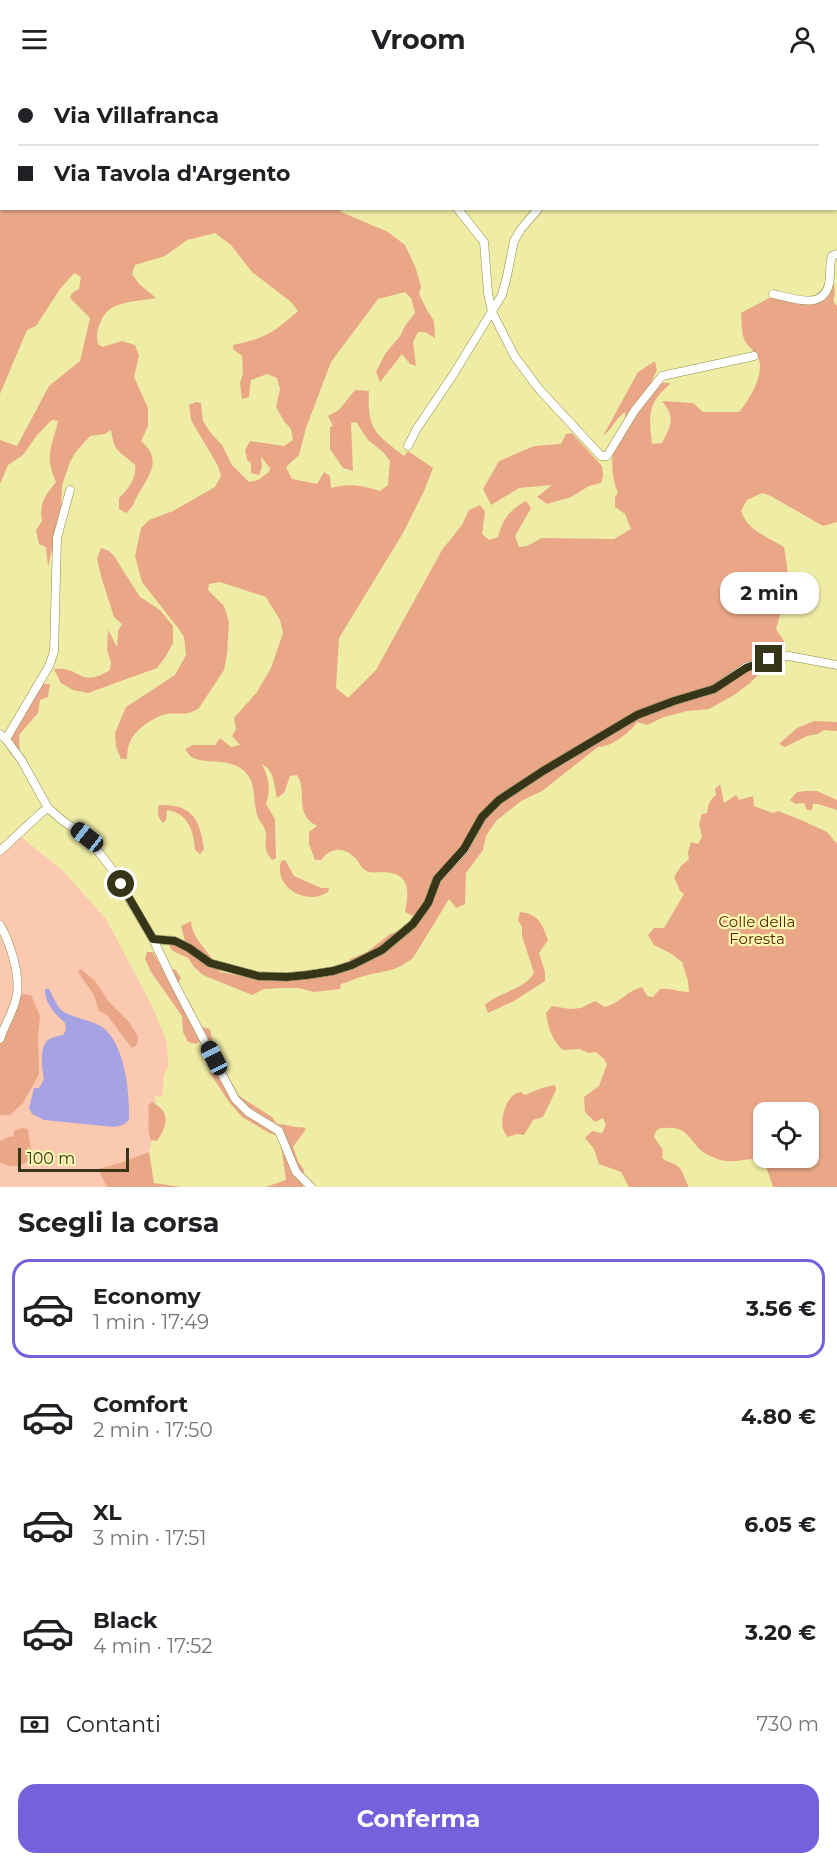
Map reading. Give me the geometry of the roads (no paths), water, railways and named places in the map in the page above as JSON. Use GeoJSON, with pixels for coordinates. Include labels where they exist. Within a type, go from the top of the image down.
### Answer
{"type":"FeatureCollection","features":[{"type":"Feature","properties":{"kind":"street"},"geometry":{"type":"LineString","coordinates":[[460,210],[484,242],[488,293],[492,312],[515,357],[539,389],[601,456],[607,456],[635,410],[662,376],[754,356]]}},
{"type":"Feature","properties":{"kind":"street"},"geometry":{"type":"LineString","coordinates":[[408,446],[502,295],[514,241],[537,210]]}},
{"type":"Feature","properties":{"kind":"street"},"geometry":{"type":"LineString","coordinates":[[773,294],[816,301],[821,299],[829,285],[830,260],[837,254]]}},
{"type":"Feature","properties":{"kind":"street"},"geometry":{"type":"LineString","coordinates":[[70,490],[57,538],[54,652],[50,666],[3,736],[22,761],[48,808],[87,837],[111,868],[153,939],[172,981],[235,1099],[248,1112],[279,1131],[296,1172],[311,1187]]}},
{"type":"Feature","properties":{"kind":"street"},"geometry":{"type":"LineString","coordinates":[[153,939],[175,941],[210,963],[258,976],[307,975],[352,965],[382,950],[413,924],[428,903],[437,879],[464,849],[482,817],[499,800],[543,771],[637,715],[714,689],[746,668],[769,659],[789,656],[837,665]]}},
{"type":"Feature","properties":{"kind":"street"},"geometry":{"type":"LineString","coordinates":[[0,851],[48,808]]}},
{"type":"Feature","properties":{"kind":"street"},"geometry":{"type":"LineString","coordinates":[[0,925],[9,944],[17,996],[0,1039]]}},
{"type":"Feature","properties":{"kind":"park label","name":"Colle della Foresta"},"geometry":{"type":"Point","coordinates":[757,930]}}]}
